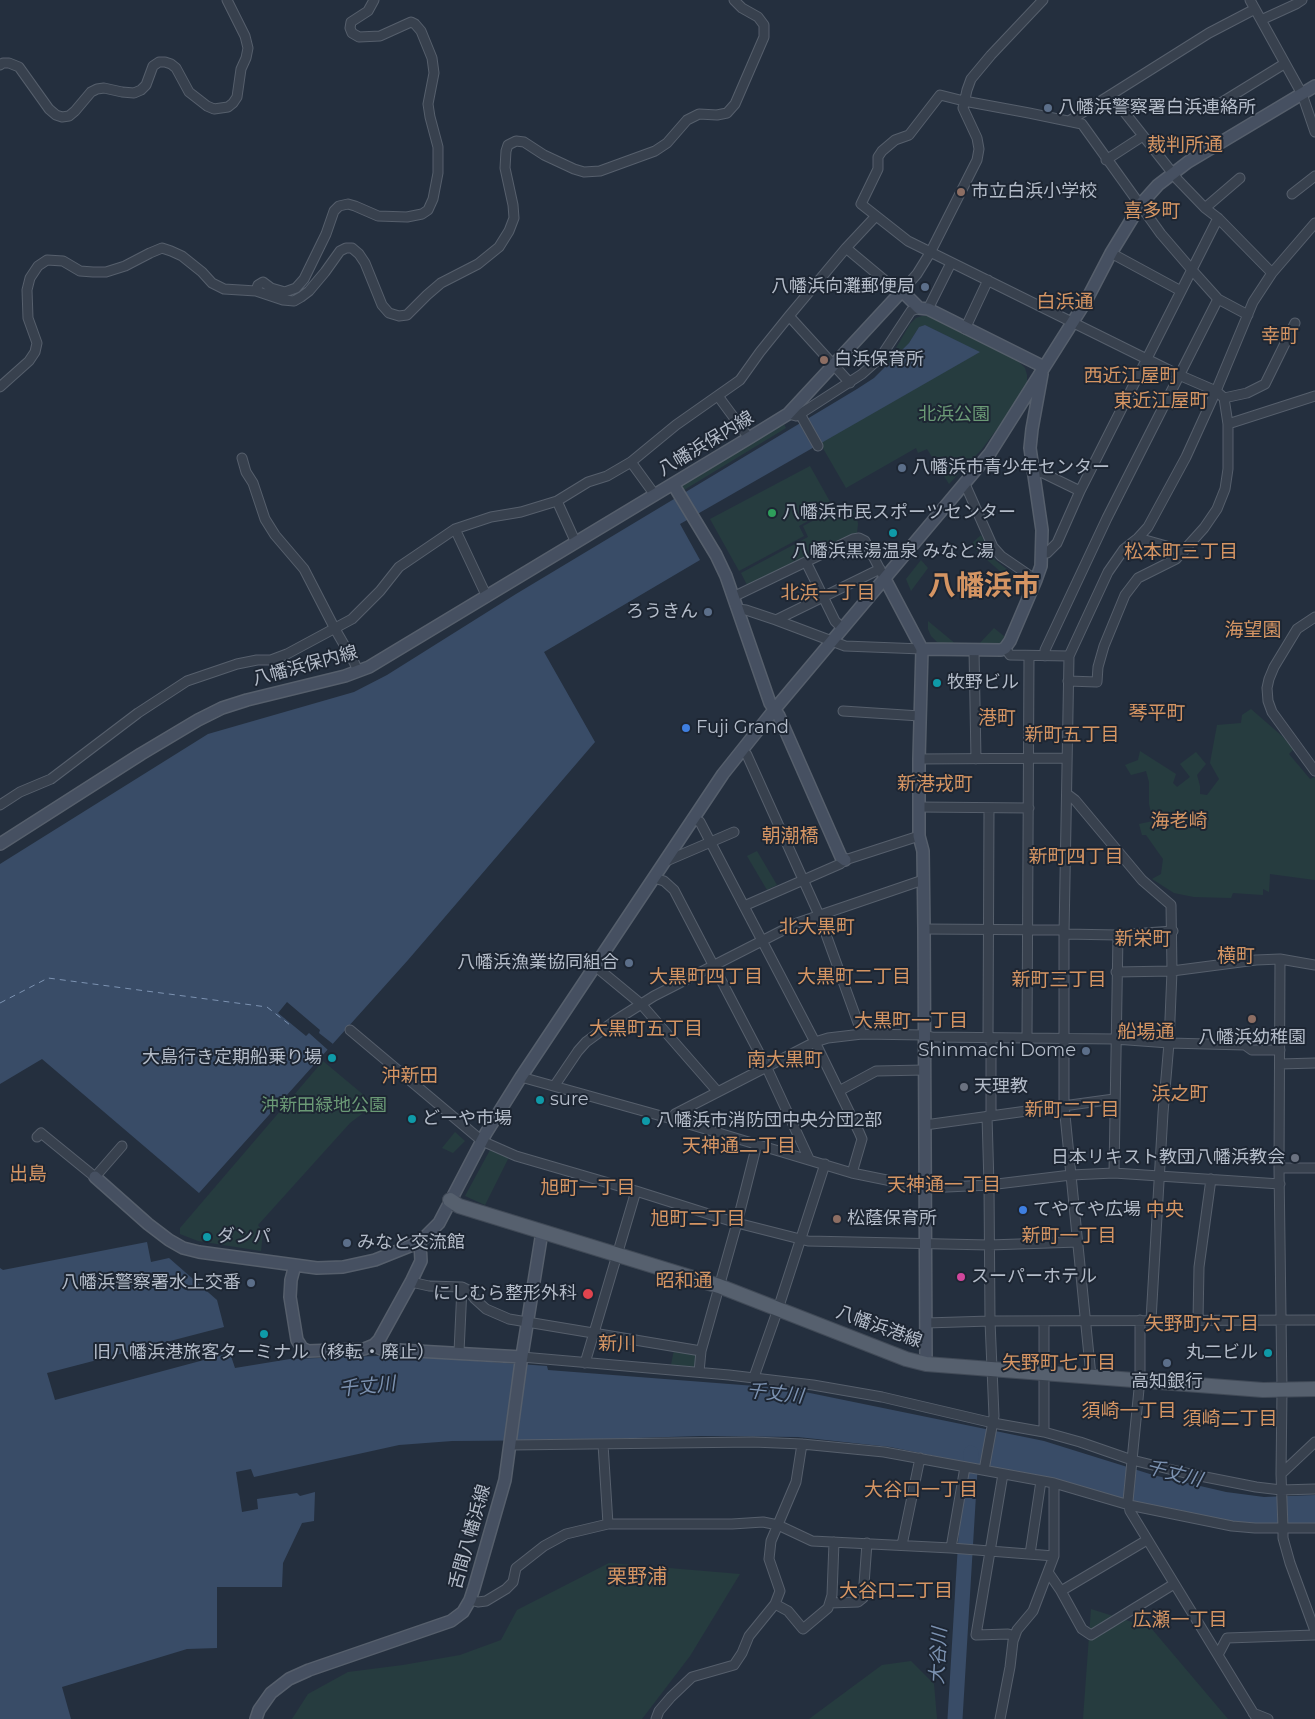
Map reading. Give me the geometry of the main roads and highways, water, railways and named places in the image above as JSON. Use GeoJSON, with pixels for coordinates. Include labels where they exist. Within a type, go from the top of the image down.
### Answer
{"type":"FeatureCollection","features":[{"type":"Feature","properties":{"kind":"main road","name":"八幡浜港線"},"geometry":{"type":"LineString","coordinates":[[450,1200],[459,1206],[719,1286],[906,1359],[926,1364],[1282,1390],[1315,1389]]}},
{"type":"Feature","properties":{"kind":"water"},"geometry":{"type":"Polygon","coordinates":[[[925,325],[980,352],[680,524],[700,560],[544,652],[595,742],[408,960],[199,1193],[42,1059],[0,1084],[0,864],[208,734],[354,692],[387,675],[516,594],[874,378],[909,343],[919,327],[925,325]]]}},
{"type":"Feature","properties":{"kind":"water","name":"千丈川"},"geometry":{"type":"Polygon","coordinates":[[[147,1242],[151,1262],[169,1258],[217,1300],[224,1327],[47,1373],[55,1400],[230,1353],[235,1368],[290,1359],[378,1356],[436,1358],[547,1366],[548,1370],[768,1387],[800,1391],[1044,1441],[1153,1475],[1226,1492],[1264,1497],[1315,1495],[1315,1525],[1248,1523],[1215,1519],[1135,1502],[1054,1480],[890,1447],[798,1437],[701,1436],[452,1441],[399,1445],[254,1477],[251,1469],[236,1472],[242,1512],[258,1509],[257,1499],[297,1493],[300,1496],[315,1492],[314,1521],[302,1523],[283,1563],[282,1587],[217,1587],[217,1648],[187,1649],[62,1687],[71,1719],[0,1719],[0,1268],[3,1270],[147,1242]]]}},
{"type":"Feature","properties":{"kind":"waterway","name":"大谷川"},"geometry":{"type":"LineString","coordinates":[[955,1719],[971,1453]]}},
{"type":"Feature","properties":{"kind":"place","name":"八幡浜警察署白浜連絡所"},"geometry":{"type":"Point","coordinates":[1048,108]}},
{"type":"Feature","properties":{"kind":"place","name":"市立白浜小学校"},"geometry":{"type":"Point","coordinates":[961,192]}},
{"type":"Feature","properties":{"kind":"place","name":"八幡浜向灘郵便局"},"geometry":{"type":"Point","coordinates":[925,287]}},
{"type":"Feature","properties":{"kind":"place","name":"白浜保育所"},"geometry":{"type":"Point","coordinates":[824,360]}},
{"type":"Feature","properties":{"kind":"place","name":"八幡浜市青少年センター"},"geometry":{"type":"Point","coordinates":[902,468]}},
{"type":"Feature","properties":{"kind":"place","name":"八幡浜市民スポーツセンター"},"geometry":{"type":"Point","coordinates":[772,513]}},
{"type":"Feature","properties":{"kind":"place","name":"八幡浜黒湯温泉 みなと湯"},"geometry":{"type":"Point","coordinates":[893,533]}},
{"type":"Feature","properties":{"kind":"place","name":"ろうきん"},"geometry":{"type":"Point","coordinates":[708,612]}},
{"type":"Feature","properties":{"kind":"place","name":"牧野ビル"},"geometry":{"type":"Point","coordinates":[937,683]}},
{"type":"Feature","properties":{"kind":"place","name":"Fuji Grand"},"geometry":{"type":"Point","coordinates":[686,728]}},
{"type":"Feature","properties":{"kind":"place","name":"八幡浜漁業協同組合"},"geometry":{"type":"Point","coordinates":[629,963]}},
{"type":"Feature","properties":{"kind":"place","name":"八幡浜幼稚園"},"geometry":{"type":"Point","coordinates":[1252,1019]}},
{"type":"Feature","properties":{"kind":"place","name":"Shinmachi Dome"},"geometry":{"type":"Point","coordinates":[1086,1051]}},
{"type":"Feature","properties":{"kind":"place","name":"大島行き定期船乗り場"},"geometry":{"type":"Point","coordinates":[332,1058]}},
{"type":"Feature","properties":{"kind":"place","name":"天理教"},"geometry":{"type":"Point","coordinates":[964,1087]}},
{"type":"Feature","properties":{"kind":"place","name":"sure"},"geometry":{"type":"Point","coordinates":[540,1100]}},
{"type":"Feature","properties":{"kind":"place","name":"どーや市場"},"geometry":{"type":"Point","coordinates":[412,1119]}},
{"type":"Feature","properties":{"kind":"place","name":"八幡浜市消防団中央分団2部"},"geometry":{"type":"Point","coordinates":[646,1121]}},
{"type":"Feature","properties":{"kind":"place","name":"日本リキスト教団八幡浜教会"},"geometry":{"type":"Point","coordinates":[1295,1158]}},
{"type":"Feature","properties":{"kind":"place","name":"てやてや広場"},"geometry":{"type":"Point","coordinates":[1023,1210]}},
{"type":"Feature","properties":{"kind":"place","name":"松蔭保育所"},"geometry":{"type":"Point","coordinates":[837,1219]}},
{"type":"Feature","properties":{"kind":"place","name":"ダンパ"},"geometry":{"type":"Point","coordinates":[207,1237]}},
{"type":"Feature","properties":{"kind":"place","name":"みなと交流館"},"geometry":{"type":"Point","coordinates":[347,1243]}},
{"type":"Feature","properties":{"kind":"place","name":"スーパーホテル"},"geometry":{"type":"Point","coordinates":[961,1277]}},
{"type":"Feature","properties":{"kind":"place","name":"八幡浜警察署水上交番"},"geometry":{"type":"Point","coordinates":[251,1283]}},
{"type":"Feature","properties":{"kind":"place","name":"にしむら整形外科"},"geometry":{"type":"Point","coordinates":[588,1294]}},
{"type":"Feature","properties":{"kind":"place","name":"旧八幡浜港旅客ターミナル（移転・廃止）"},"geometry":{"type":"Point","coordinates":[264,1334]}},
{"type":"Feature","properties":{"kind":"place","name":"丸二ビル"},"geometry":{"type":"Point","coordinates":[1268,1353]}},
{"type":"Feature","properties":{"kind":"place","name":"高知銀行"},"geometry":{"type":"Point","coordinates":[1167,1363]}},
{"type":"Feature","properties":{"kind":"district","name":"裁判所通"},"geometry":{"type":"Point","coordinates":[1185,145]}},
{"type":"Feature","properties":{"kind":"district","name":"喜多町"},"geometry":{"type":"Point","coordinates":[1152,211]}},
{"type":"Feature","properties":{"kind":"district","name":"白浜通"},"geometry":{"type":"Point","coordinates":[1065,302]}},
{"type":"Feature","properties":{"kind":"district","name":"幸町"},"geometry":{"type":"Point","coordinates":[1280,336]}},
{"type":"Feature","properties":{"kind":"district","name":"西近江屋町"},"geometry":{"type":"Point","coordinates":[1131,376]}},
{"type":"Feature","properties":{"kind":"district","name":"東近江屋町"},"geometry":{"type":"Point","coordinates":[1161,401]}},
{"type":"Feature","properties":{"kind":"district","name":"松本町三丁目"},"geometry":{"type":"Point","coordinates":[1181,552]}},
{"type":"Feature","properties":{"kind":"district","name":"八幡浜市"},"geometry":{"type":"Point","coordinates":[984,587]}},
{"type":"Feature","properties":{"kind":"district","name":"北浜一丁目"},"geometry":{"type":"Point","coordinates":[828,593]}},
{"type":"Feature","properties":{"kind":"district","name":"海望園"},"geometry":{"type":"Point","coordinates":[1253,630]}},
{"type":"Feature","properties":{"kind":"district","name":"琴平町"},"geometry":{"type":"Point","coordinates":[1157,713]}},
{"type":"Feature","properties":{"kind":"district","name":"港町"},"geometry":{"type":"Point","coordinates":[997,718]}},
{"type":"Feature","properties":{"kind":"district","name":"新町五丁目"},"geometry":{"type":"Point","coordinates":[1072,735]}},
{"type":"Feature","properties":{"kind":"district","name":"新港戎町"},"geometry":{"type":"Point","coordinates":[935,784]}},
{"type":"Feature","properties":{"kind":"district","name":"海老崎"},"geometry":{"type":"Point","coordinates":[1179,821]}},
{"type":"Feature","properties":{"kind":"district","name":"朝潮橋"},"geometry":{"type":"Point","coordinates":[790,836]}},
{"type":"Feature","properties":{"kind":"district","name":"新町四丁目"},"geometry":{"type":"Point","coordinates":[1076,857]}},
{"type":"Feature","properties":{"kind":"district","name":"北大黒町"},"geometry":{"type":"Point","coordinates":[817,927]}},
{"type":"Feature","properties":{"kind":"district","name":"新栄町"},"geometry":{"type":"Point","coordinates":[1143,939]}},
{"type":"Feature","properties":{"kind":"district","name":"横町"},"geometry":{"type":"Point","coordinates":[1236,956]}},
{"type":"Feature","properties":{"kind":"district","name":"大黒町四丁目"},"geometry":{"type":"Point","coordinates":[706,977]}},
{"type":"Feature","properties":{"kind":"district","name":"大黒町二丁目"},"geometry":{"type":"Point","coordinates":[854,977]}},
{"type":"Feature","properties":{"kind":"district","name":"新町三丁目"},"geometry":{"type":"Point","coordinates":[1059,980]}},
{"type":"Feature","properties":{"kind":"district","name":"大黒町一丁目"},"geometry":{"type":"Point","coordinates":[911,1021]}},
{"type":"Feature","properties":{"kind":"district","name":"大黒町五丁目"},"geometry":{"type":"Point","coordinates":[646,1029]}},
{"type":"Feature","properties":{"kind":"district","name":"船場通"},"geometry":{"type":"Point","coordinates":[1146,1032]}},
{"type":"Feature","properties":{"kind":"district","name":"南大黒町"},"geometry":{"type":"Point","coordinates":[785,1060]}},
{"type":"Feature","properties":{"kind":"district","name":"沖新田"},"geometry":{"type":"Point","coordinates":[410,1076]}},
{"type":"Feature","properties":{"kind":"district","name":"浜之町"},"geometry":{"type":"Point","coordinates":[1180,1094]}},
{"type":"Feature","properties":{"kind":"district","name":"新町二丁目"},"geometry":{"type":"Point","coordinates":[1072,1110]}},
{"type":"Feature","properties":{"kind":"district","name":"天神通二丁目"},"geometry":{"type":"Point","coordinates":[739,1146]}},
{"type":"Feature","properties":{"kind":"district","name":"出島"},"geometry":{"type":"Point","coordinates":[28,1174]}},
{"type":"Feature","properties":{"kind":"district","name":"天神通一丁目"},"geometry":{"type":"Point","coordinates":[944,1185]}},
{"type":"Feature","properties":{"kind":"district","name":"旭町一丁目"},"geometry":{"type":"Point","coordinates":[588,1188]}},
{"type":"Feature","properties":{"kind":"district","name":"中央"},"geometry":{"type":"Point","coordinates":[1165,1210]}},
{"type":"Feature","properties":{"kind":"district","name":"旭町二丁目"},"geometry":{"type":"Point","coordinates":[698,1219]}},
{"type":"Feature","properties":{"kind":"district","name":"新町一丁目"},"geometry":{"type":"Point","coordinates":[1069,1236]}},
{"type":"Feature","properties":{"kind":"district","name":"昭和通"},"geometry":{"type":"Point","coordinates":[684,1281]}},
{"type":"Feature","properties":{"kind":"district","name":"矢野町六丁目"},"geometry":{"type":"Point","coordinates":[1202,1324]}},
{"type":"Feature","properties":{"kind":"district","name":"新川"},"geometry":{"type":"Point","coordinates":[617,1344]}},
{"type":"Feature","properties":{"kind":"district","name":"矢野町七丁目"},"geometry":{"type":"Point","coordinates":[1059,1363]}},
{"type":"Feature","properties":{"kind":"district","name":"須崎一丁目"},"geometry":{"type":"Point","coordinates":[1129,1411]}},
{"type":"Feature","properties":{"kind":"district","name":"須崎二丁目"},"geometry":{"type":"Point","coordinates":[1230,1419]}},
{"type":"Feature","properties":{"kind":"district","name":"大谷口一丁目"},"geometry":{"type":"Point","coordinates":[921,1490]}},
{"type":"Feature","properties":{"kind":"district","name":"栗野浦"},"geometry":{"type":"Point","coordinates":[637,1577]}},
{"type":"Feature","properties":{"kind":"district","name":"大谷口二丁目"},"geometry":{"type":"Point","coordinates":[896,1591]}},
{"type":"Feature","properties":{"kind":"district","name":"広瀬一丁目"},"geometry":{"type":"Point","coordinates":[1180,1620]}},
{"type":"Feature","properties":{"kind":"park label","name":"北浜公園"},"geometry":{"type":"Point","coordinates":[954,415]}},
{"type":"Feature","properties":{"kind":"park label","name":"沖新田緑地公園"},"geometry":{"type":"Point","coordinates":[324,1106]}}]}
